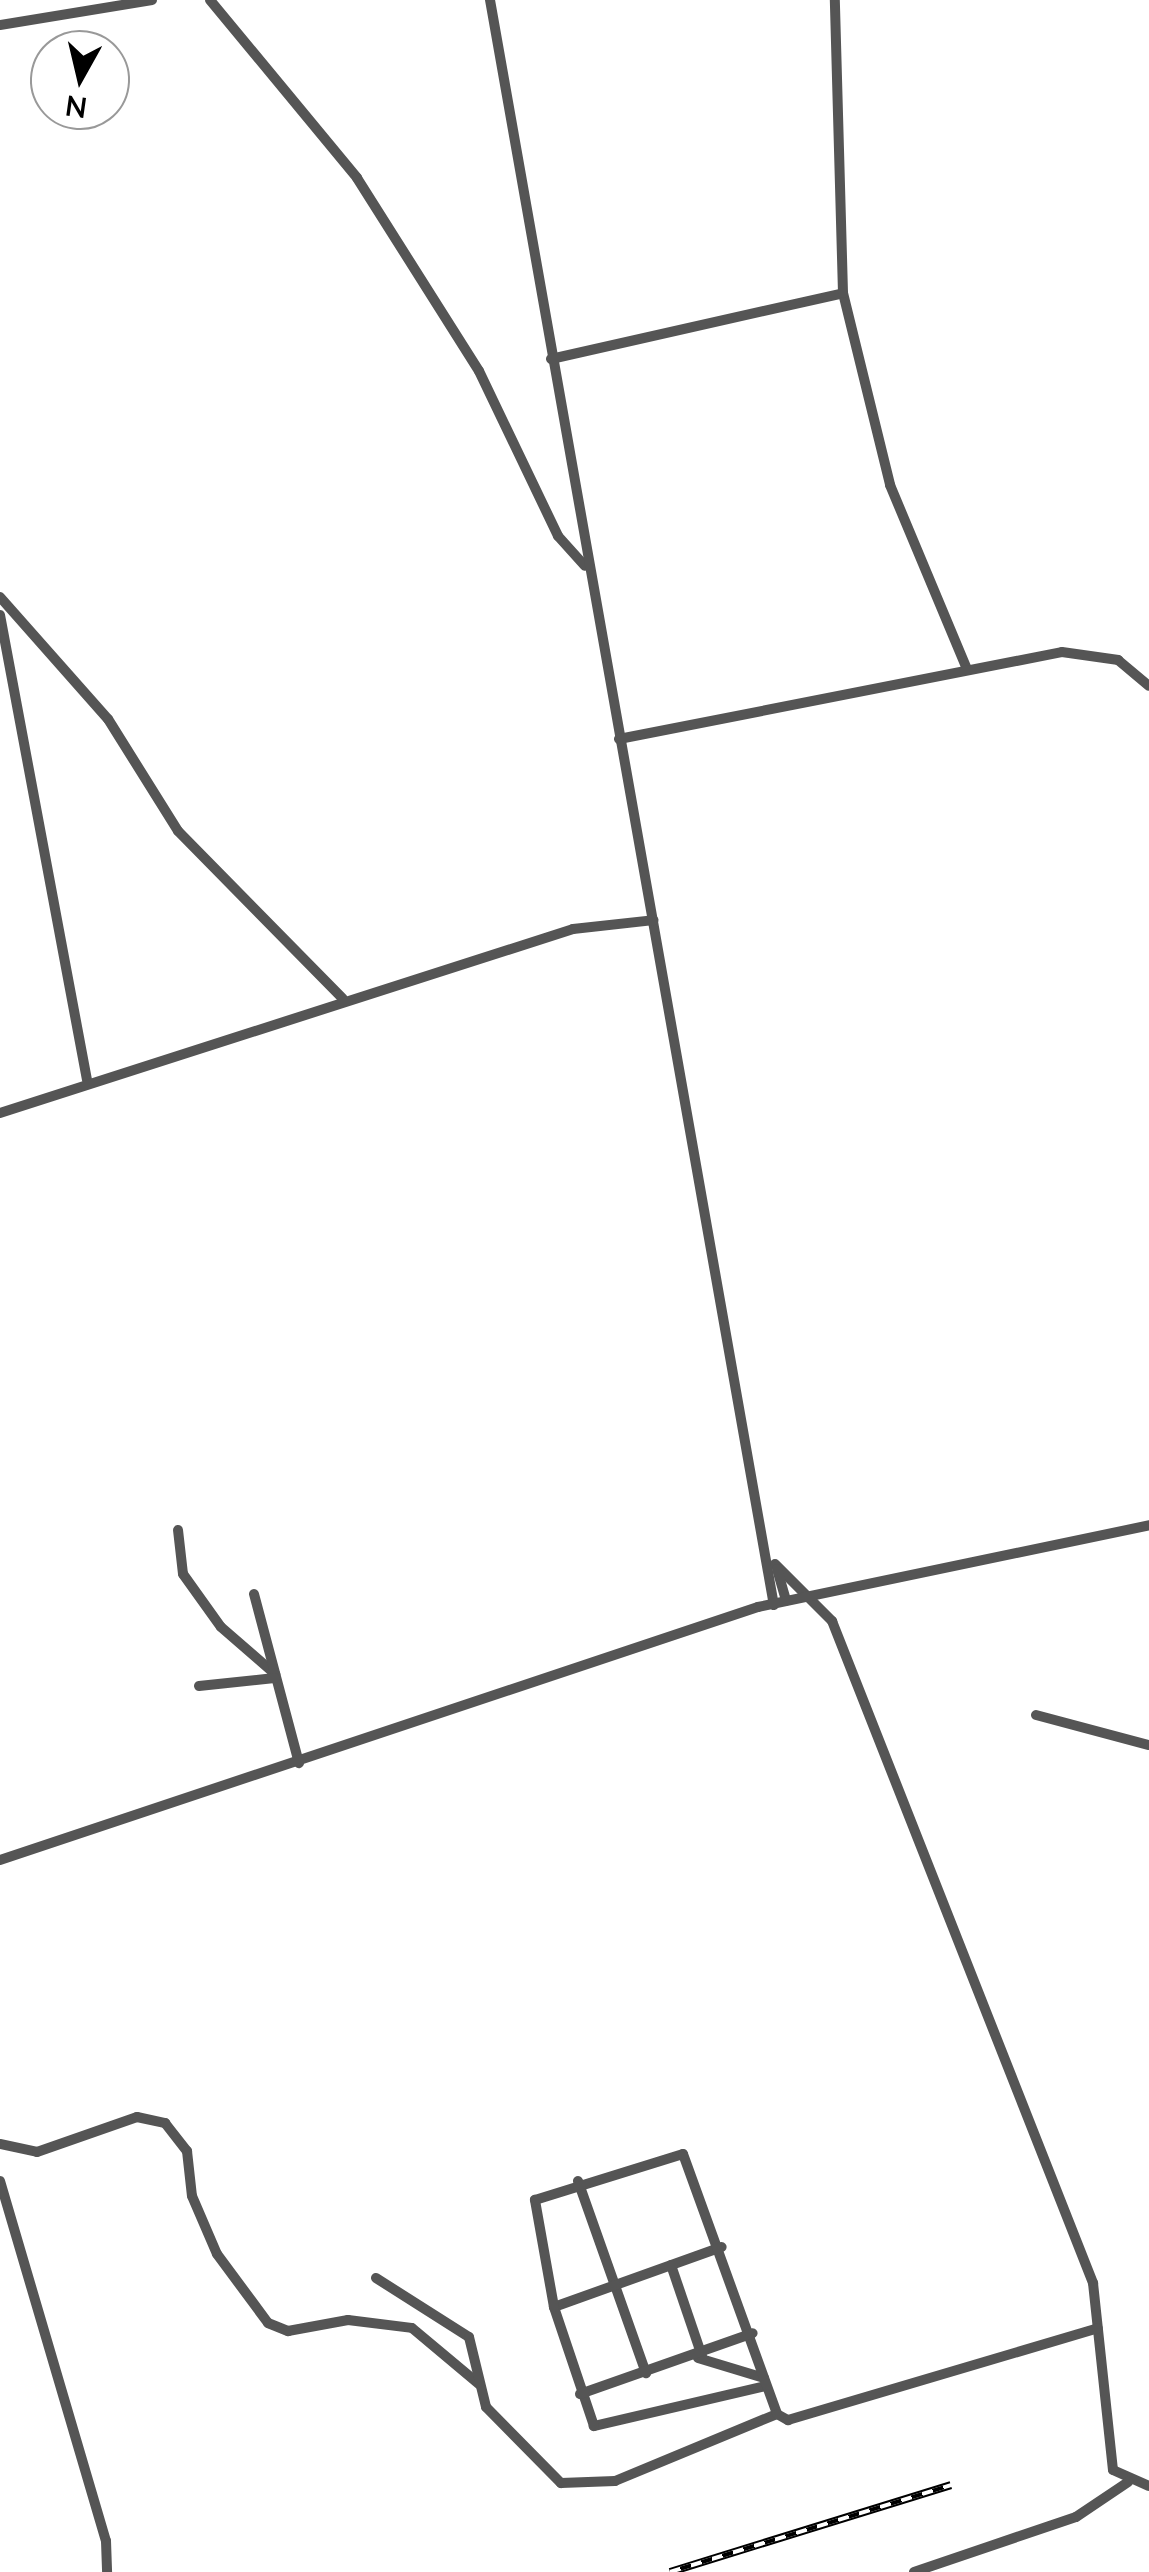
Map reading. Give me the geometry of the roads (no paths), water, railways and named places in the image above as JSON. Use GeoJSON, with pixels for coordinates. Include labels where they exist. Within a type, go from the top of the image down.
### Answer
{"type":"FeatureCollection","features":[{"type":"Feature","properties":{"kind":"street"},"geometry":{"type":"LineString","coordinates":[[0,25],[152,0]]}},
{"type":"Feature","properties":{"kind":"street"},"geometry":{"type":"LineString","coordinates":[[210,0],[357,178],[479,371],[558,536],[588,568]]}},
{"type":"Feature","properties":{"kind":"street"},"geometry":{"type":"LineString","coordinates":[[490,0],[588,568],[768,1550],[767,1578],[758,1607]]}},
{"type":"Feature","properties":{"kind":"street"},"geometry":{"type":"LineString","coordinates":[[835,0],[843,292],[890,485],[967,669]]}},
{"type":"Feature","properties":{"kind":"street"},"geometry":{"type":"LineString","coordinates":[[552,359],[843,292]]}},
{"type":"Feature","properties":{"kind":"street"},"geometry":{"type":"LineString","coordinates":[[0,597],[108,719],[178,831],[343,999]]}},
{"type":"Feature","properties":{"kind":"street"},"geometry":{"type":"LineString","coordinates":[[0,615],[87,1080]]}},
{"type":"Feature","properties":{"kind":"street"},"geometry":{"type":"LineString","coordinates":[[619,740],[967,669],[1076,651],[1118,660],[1149,686]]}},
{"type":"Feature","properties":{"kind":"street"},"geometry":{"type":"LineString","coordinates":[[0,1113],[87,1080],[573,929],[654,920]]}},
{"type":"Feature","properties":{"kind":"street"},"geometry":{"type":"LineString","coordinates":[[0,1860],[758,1607],[1149,1525]]}},
{"type":"Feature","properties":{"kind":"street"},"geometry":{"type":"LineString","coordinates":[[178,1530],[183,1574],[221,1627],[275,1676]]}},
{"type":"Feature","properties":{"kind":"street"},"geometry":{"type":"LineString","coordinates":[[768,1550],[786,1601]]}},
{"type":"Feature","properties":{"kind":"street"},"geometry":{"type":"LineString","coordinates":[[775,1564],[812,1595],[832,1621],[1094,2283],[1106,2446],[1128,2482]]}},
{"type":"Feature","properties":{"kind":"street"},"geometry":{"type":"LineString","coordinates":[[767,1578],[774,1604]]}},
{"type":"Feature","properties":{"kind":"street"},"geometry":{"type":"LineString","coordinates":[[254,1594],[298,1763]]}},
{"type":"Feature","properties":{"kind":"street"},"geometry":{"type":"LineString","coordinates":[[199,1686],[275,1676]]}},
{"type":"Feature","properties":{"kind":"street"},"geometry":{"type":"LineString","coordinates":[[1036,1715],[1149,1745]]}},
{"type":"Feature","properties":{"kind":"street"},"geometry":{"type":"LineString","coordinates":[[0,2144],[36,2152],[137,2117],[165,2122],[187,2151],[192,2196],[216,2254],[268,2323],[288,2332],[348,2320],[412,2328],[478,2384],[529,2456],[550,2478],[574,2484],[615,2482],[778,2414],[809,2418],[1098,2328]]}},
{"type":"Feature","properties":{"kind":"street"},"geometry":{"type":"LineString","coordinates":[[765,2382],[594,2426],[580,2394],[554,2307],[535,2200],[578,2180],[683,2154],[722,2247],[778,2414]]}},
{"type":"Feature","properties":{"kind":"street"},"geometry":{"type":"LineString","coordinates":[[578,2180],[646,2373]]}},
{"type":"Feature","properties":{"kind":"street"},"geometry":{"type":"LineString","coordinates":[[0,2181],[106,2541],[106,2572]]}},
{"type":"Feature","properties":{"kind":"street"},"geometry":{"type":"LineString","coordinates":[[554,2307],[722,2247]]}},
{"type":"Feature","properties":{"kind":"street"},"geometry":{"type":"LineString","coordinates":[[671,2266],[699,2357]]}},
{"type":"Feature","properties":{"kind":"street"},"geometry":{"type":"LineString","coordinates":[[376,2278],[469,2337],[478,2384]]}},
{"type":"Feature","properties":{"kind":"street"},"geometry":{"type":"LineString","coordinates":[[580,2394],[699,2357],[753,2333]]}},
{"type":"Feature","properties":{"kind":"street"},"geometry":{"type":"LineString","coordinates":[[699,2357],[765,2382]]}},
{"type":"Feature","properties":{"kind":"street"},"geometry":{"type":"LineString","coordinates":[[914,2572],[1076,2517],[1128,2482],[1149,2486]]}},
{"type":"Feature","properties":{"kind":"railway"},"geometry":{"type":"LineString","coordinates":[[670,2572],[951,2485]]}}]}
